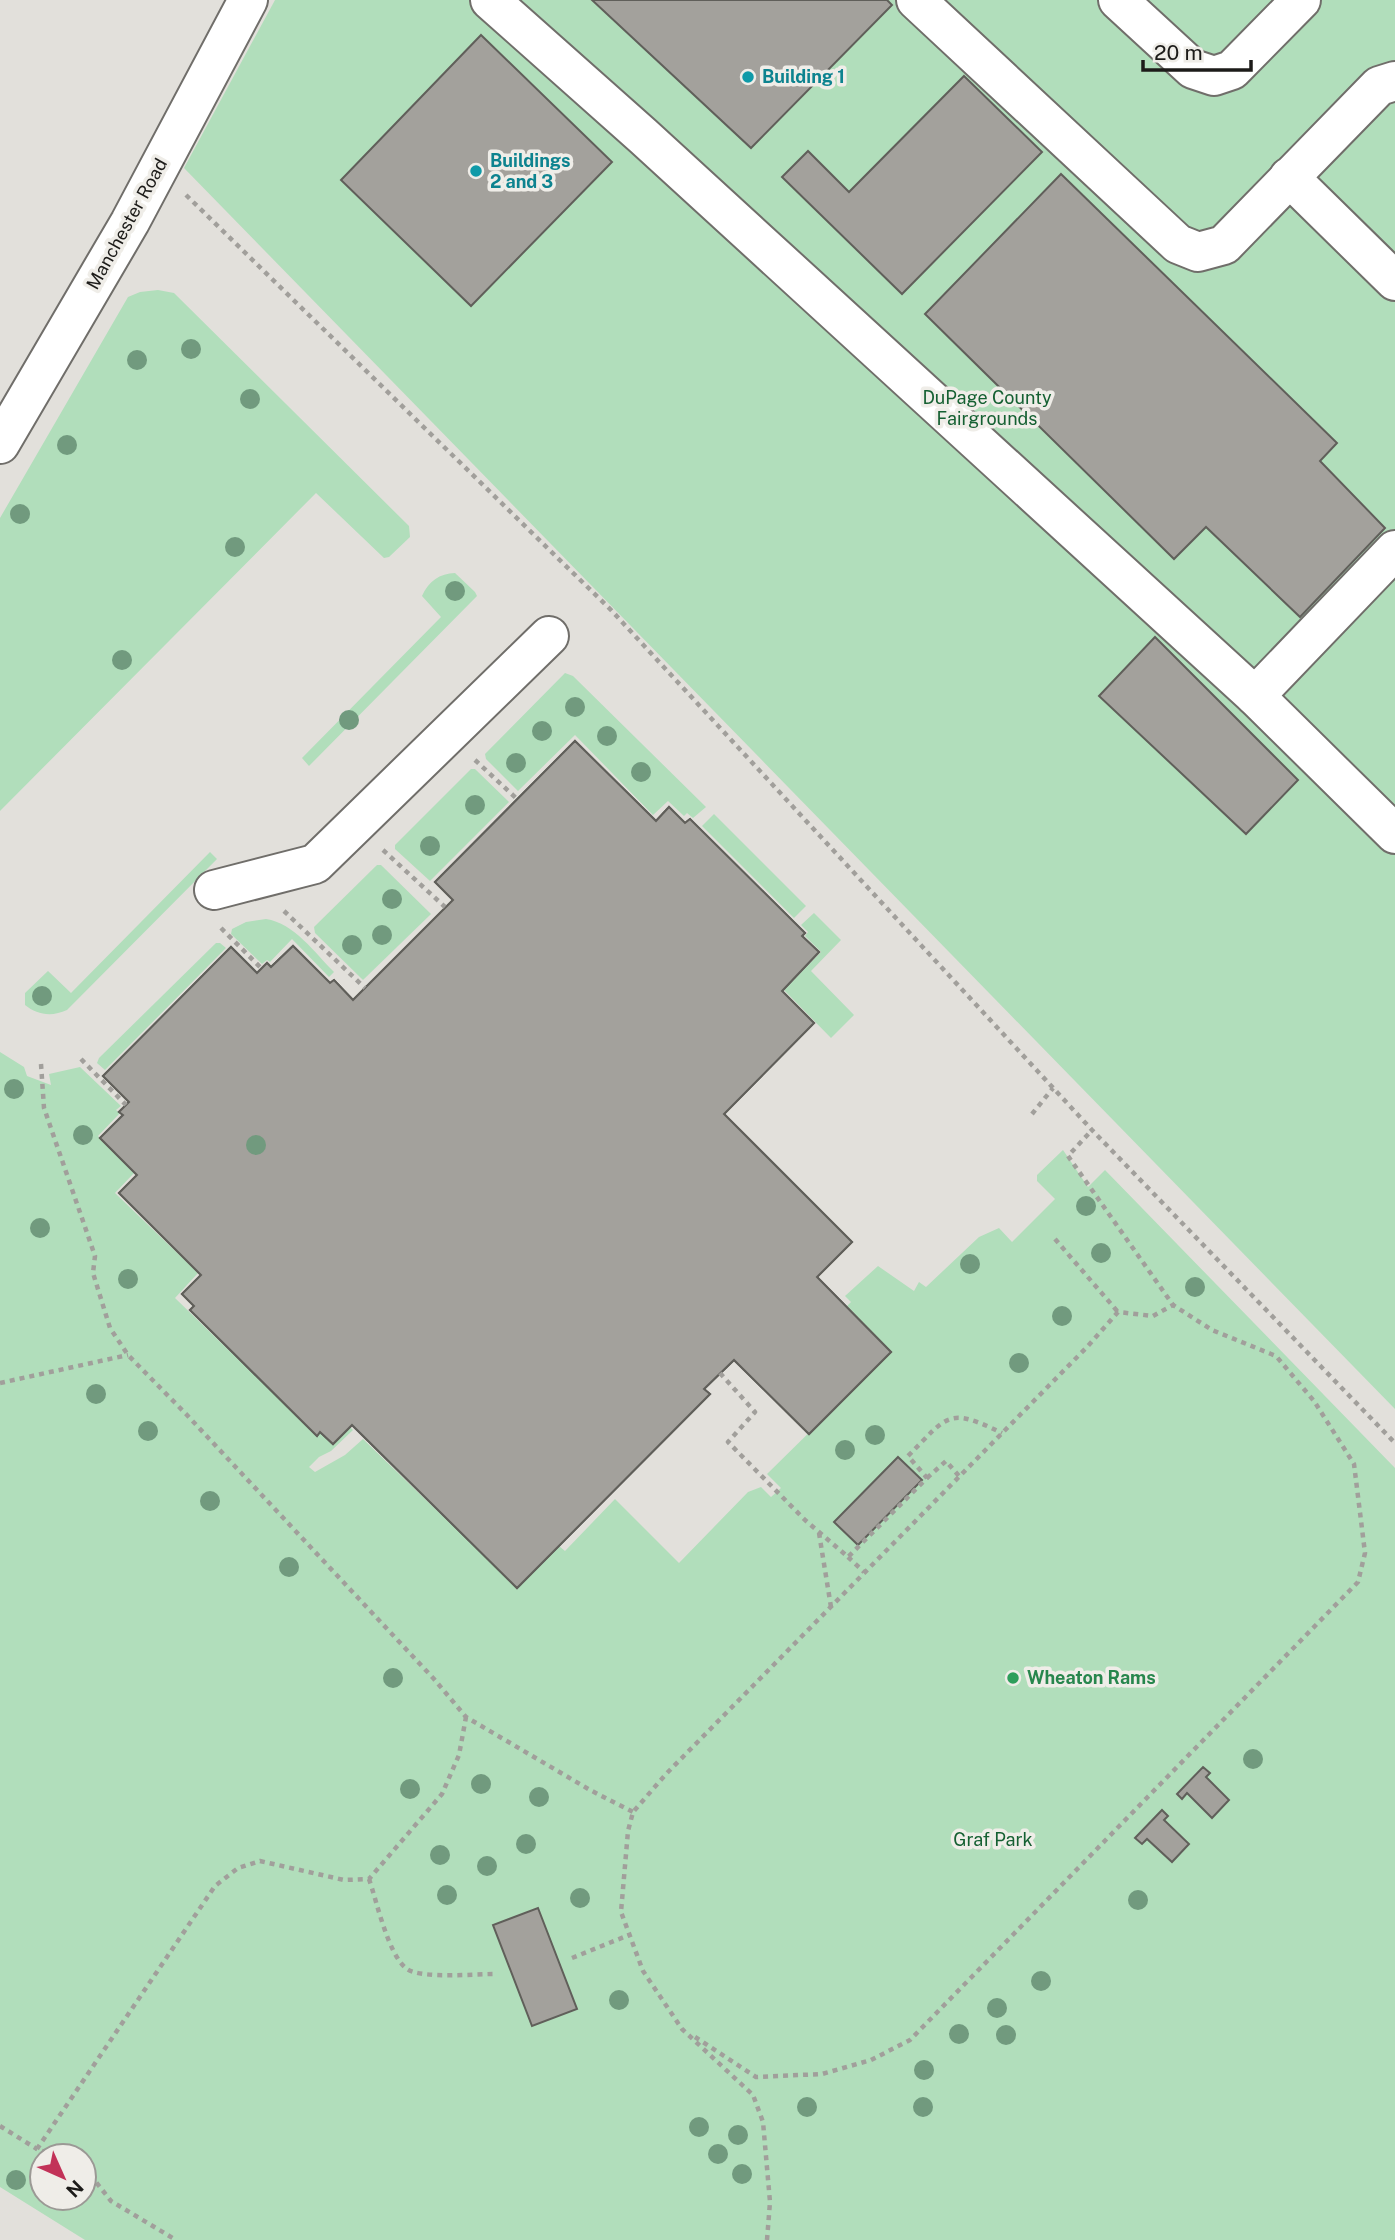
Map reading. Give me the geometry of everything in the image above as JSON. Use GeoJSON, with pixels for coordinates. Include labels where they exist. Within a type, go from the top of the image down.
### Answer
{"type":"FeatureCollection","features":[{"type":"Feature","properties":{"kind":"street","name":"Manchester Road"},"geometry":{"type":"LineString","coordinates":[[0,444],[130,222],[248,0]]}},
{"type":"Feature","properties":{"kind":"street"},"geometry":{"type":"LineString","coordinates":[[490,0],[643,136],[1255,696],[1395,834]]}},
{"type":"Feature","properties":{"kind":"street"},"geometry":{"type":"LineString","coordinates":[[916,0],[1178,244],[1198,252],[1224,244],[1379,86],[1395,81]]}},
{"type":"Feature","properties":{"kind":"street"},"geometry":{"type":"LineString","coordinates":[[1118,0],[1193,69],[1214,76],[1231,70],[1294,2]]}},
{"type":"Feature","properties":{"kind":"street"},"geometry":{"type":"LineString","coordinates":[[1289,177],[1395,281]]}},
{"type":"Feature","properties":{"kind":"street"},"geometry":{"type":"LineString","coordinates":[[1255,696],[1395,550]]}},
{"type":"Feature","properties":{"kind":"street"},"geometry":{"type":"LineString","coordinates":[[214,890],[316,864],[549,636]]}},
{"type":"Feature","properties":{"kind":"path"},"geometry":{"type":"LineString","coordinates":[[158,168],[611,610],[1092,1130],[1395,1443]]}},
{"type":"Feature","properties":{"kind":"path"},"geometry":{"type":"LineString","coordinates":[[471,757],[517,799]]}},
{"type":"Feature","properties":{"kind":"path"},"geometry":{"type":"LineString","coordinates":[[380,847],[445,907]]}},
{"type":"Feature","properties":{"kind":"path"},"geometry":{"type":"LineString","coordinates":[[283,910],[366,988]]}},
{"type":"Feature","properties":{"kind":"path"},"geometry":{"type":"LineString","coordinates":[[221,928],[262,969]]}},
{"type":"Feature","properties":{"kind":"path"},"geometry":{"type":"LineString","coordinates":[[81,1059],[126,1105]]}},
{"type":"Feature","properties":{"kind":"path"},"geometry":{"type":"LineString","coordinates":[[41,1064],[44,1108],[95,1256],[93,1273],[110,1328],[128,1355],[434,1679],[466,1717],[590,1790],[633,1812]]}},
{"type":"Feature","properties":{"kind":"path"},"geometry":{"type":"LineString","coordinates":[[1032,1114],[1053,1088]]}},
{"type":"Feature","properties":{"kind":"path"},"geometry":{"type":"LineString","coordinates":[[682,2029],[756,2077],[822,2074],[871,2060],[911,2040],[1358,1582],[1365,1553],[1354,1464],[1314,1401],[1276,1356],[1212,1330],[1174,1306],[1068,1156],[1092,1130]]}},
{"type":"Feature","properties":{"kind":"path"},"geometry":{"type":"LineString","coordinates":[[1055,1239],[1118,1312],[1153,1316],[1174,1306]]}},
{"type":"Feature","properties":{"kind":"path"},"geometry":{"type":"LineString","coordinates":[[767,2240],[771,2203],[762,2122],[753,2095],[682,2029],[643,1971],[621,1912],[628,1831],[633,1812],[667,1773],[1087,1347],[1118,1312]]}},
{"type":"Feature","properties":{"kind":"path"},"geometry":{"type":"LineString","coordinates":[[0,1383],[128,1355]]}},
{"type":"Feature","properties":{"kind":"path"},"geometry":{"type":"LineString","coordinates":[[720,1373],[755,1412],[728,1442],[819,1532],[864,1572]]}},
{"type":"Feature","properties":{"kind":"path"},"geometry":{"type":"LineString","coordinates":[[927,1478],[908,1456],[940,1425],[953,1417],[968,1418],[1002,1433]]}},
{"type":"Feature","properties":{"kind":"path"},"geometry":{"type":"LineString","coordinates":[[848,1557],[946,1461],[960,1476]]}},
{"type":"Feature","properties":{"kind":"path"},"geometry":{"type":"LineString","coordinates":[[819,1532],[831,1606]]}},
{"type":"Feature","properties":{"kind":"path"},"geometry":{"type":"LineString","coordinates":[[42,2142],[215,1886],[238,1868],[260,1861],[344,1880],[369,1879],[442,1794],[459,1755],[466,1717]]}},
{"type":"Feature","properties":{"kind":"path"},"geometry":{"type":"LineString","coordinates":[[369,1879],[397,1959],[409,1971],[436,1975],[494,1974]]}},
{"type":"Feature","properties":{"kind":"path"},"geometry":{"type":"LineString","coordinates":[[572,1958],[629,1935]]}},
{"type":"Feature","properties":{"kind":"path"},"geometry":{"type":"LineString","coordinates":[[0,2126],[28,2143]]}},
{"type":"Feature","properties":{"kind":"path"},"geometry":{"type":"LineString","coordinates":[[98,2185],[111,2201],[176,2240]]}},
{"type":"Feature","properties":{"kind":"green space","name":"DuPage County Fairgrounds"},"geometry":{"type":"Polygon","coordinates":[[[275,0],[1395,0],[1395,1409],[184,168],[275,0]]]}},
{"type":"Feature","properties":{"kind":"green space"},"geometry":{"type":"Polygon","coordinates":[[[158,290],[174,293],[409,526],[410,537],[389,557],[384,558],[316,493],[0,811],[0,518],[128,297],[140,292],[158,290]]]}},
{"type":"Feature","properties":{"kind":"green space"},"geometry":{"type":"Polygon","coordinates":[[[455,573],[477,596],[309,766],[302,758],[441,617],[422,596],[435,579],[455,573]]]}},
{"type":"Feature","properties":{"kind":"green space"},"geometry":{"type":"Polygon","coordinates":[[[565,673],[573,676],[706,807],[693,818],[687,813],[684,816],[668,801],[653,815],[575,735],[518,791],[486,759],[485,754],[565,673]]]}},
{"type":"Feature","properties":{"kind":"green space"},"geometry":{"type":"Polygon","coordinates":[[[471,769],[475,769],[509,802],[430,881],[395,849],[395,845],[471,769]]]}},
{"type":"Feature","properties":{"kind":"green space"},"geometry":{"type":"Polygon","coordinates":[[[714,814],[806,906],[794,918],[702,826],[714,814]]]}},
{"type":"Feature","properties":{"kind":"green space"},"geometry":{"type":"Polygon","coordinates":[[[210,852],[217,859],[67,1010],[45,1014],[25,1005],[25,993],[48,971],[71,993],[210,852]]]}},
{"type":"Feature","properties":{"kind":"green space"},"geometry":{"type":"Polygon","coordinates":[[[377,865],[381,865],[431,914],[363,980],[315,933],[314,927],[377,865]]]}},
{"type":"Feature","properties":{"kind":"green space"},"geometry":{"type":"Polygon","coordinates":[[[814,913],[841,940],[811,971],[854,1015],[831,1038],[784,990],[821,952],[805,936],[808,932],[801,925],[814,913]]]}},
{"type":"Feature","properties":{"kind":"green space"},"geometry":{"type":"Polygon","coordinates":[[[266,919],[286,926],[295,933],[334,972],[329,977],[292,939],[270,962],[267,960],[262,964],[231,934],[232,929],[246,922],[266,919]]]}},
{"type":"Feature","properties":{"kind":"green space"},"geometry":{"type":"Polygon","coordinates":[[[216,943],[226,948],[105,1070],[97,1063],[99,1058],[216,943]]]}},
{"type":"Feature","properties":{"kind":"green space","name":"Graf Park"},"geometry":{"type":"Polygon","coordinates":[[[0,1052],[24,1067],[27,1076],[51,1085],[49,1074],[80,1067],[121,1106],[116,1110],[120,1113],[98,1136],[135,1172],[115,1193],[198,1273],[175,1298],[317,1436],[320,1433],[333,1445],[350,1427],[353,1430],[309,1467],[315,1472],[345,1455],[363,1439],[517,1588],[559,1546],[565,1551],[615,1499],[679,1563],[748,1492],[761,1487],[771,1497],[781,1488],[767,1474],[891,1352],[847,1306],[851,1302],[845,1296],[878,1266],[914,1291],[919,1282],[926,1287],[979,1237],[999,1228],[1012,1242],[1055,1199],[1037,1181],[1037,1175],[1063,1150],[1088,1187],[1105,1170],[1395,1468],[1395,2240],[85,2240],[40,2212],[98,2212],[98,2142],[28,2142],[28,2204],[0,2187],[0,1052]]]}},
{"type":"Feature","properties":{"kind":"building","name":"Building 1"},"geometry":{"type":"Polygon","coordinates":[[[592,0],[887,0],[892,5],[751,148],[592,0]]]}},
{"type":"Feature","properties":{"kind":"building","name":"Buildings 2 and 3"},"geometry":{"type":"Polygon","coordinates":[[[481,35],[612,162],[471,306],[341,180],[481,35]]]}},
{"type":"Feature","properties":{"kind":"building"},"geometry":{"type":"Polygon","coordinates":[[[964,76],[1042,152],[902,294],[782,177],[808,151],[849,192],[964,76]]]}},
{"type":"Feature","properties":{"kind":"building"},"geometry":{"type":"Polygon","coordinates":[[[1061,174],[1337,443],[1320,461],[1385,528],[1300,617],[1206,527],[1174,559],[925,314],[1061,174]]]}},
{"type":"Feature","properties":{"kind":"building"},"geometry":{"type":"Polygon","coordinates":[[[1155,637],[1298,780],[1246,834],[1099,696],[1155,637]]]}},
{"type":"Feature","properties":{"kind":"building"},"geometry":{"type":"Polygon","coordinates":[[[575,741],[656,821],[669,807],[685,823],[690,819],[805,933],[802,936],[819,952],[782,991],[814,1023],[724,1114],[852,1242],[817,1277],[891,1352],[809,1434],[734,1360],[704,1389],[710,1394],[517,1588],[352,1425],[333,1444],[320,1432],[317,1436],[190,1310],[194,1306],[182,1294],[201,1275],[119,1193],[137,1175],[100,1138],[123,1115],[119,1112],[129,1102],[103,1076],[231,947],[257,973],[267,963],[271,967],[293,946],[330,983],[334,980],[353,1000],[453,900],[435,882],[575,741]],[[322,1051],[209,1165],[238,1193],[350,1079],[322,1051]]]}},
{"type":"Feature","properties":{"kind":"building"},"geometry":{"type":"Polygon","coordinates":[[[575,741],[656,821],[669,807],[685,823],[690,819],[805,933],[802,936],[819,952],[782,991],[814,1023],[724,1114],[852,1242],[817,1277],[891,1352],[809,1434],[734,1360],[704,1389],[710,1394],[517,1588],[352,1425],[333,1444],[320,1432],[317,1436],[190,1310],[194,1306],[182,1294],[201,1275],[119,1193],[137,1175],[100,1138],[123,1115],[119,1112],[129,1102],[103,1076],[231,947],[257,973],[267,963],[271,967],[293,946],[330,983],[334,980],[353,1000],[453,900],[435,882],[575,741]]]}},
{"type":"Feature","properties":{"kind":"building"},"geometry":{"type":"Polygon","coordinates":[[[898,1457],[922,1480],[858,1545],[834,1522],[898,1457]]]}},
{"type":"Feature","properties":{"kind":"building"},"geometry":{"type":"Polygon","coordinates":[[[1203,1767],[1210,1773],[1206,1777],[1229,1800],[1212,1818],[1187,1793],[1182,1799],[1177,1794],[1203,1767]]]}},
{"type":"Feature","properties":{"kind":"building"},"geometry":{"type":"Polygon","coordinates":[[[1162,1810],[1168,1816],[1164,1820],[1189,1844],[1172,1862],[1147,1839],[1142,1844],[1135,1838],[1162,1810]]]}},
{"type":"Feature","properties":{"kind":"building"},"geometry":{"type":"Polygon","coordinates":[[[538,1908],[577,2009],[532,2026],[493,1925],[538,1908]]]}},
{"type":"Feature","properties":{"kind":"place","name":"Building 1"},"geometry":{"type":"Point","coordinates":[748,77]}},
{"type":"Feature","properties":{"kind":"place","name":"Buildings 2 and 3"},"geometry":{"type":"Point","coordinates":[476,171]}},
{"type":"Feature","properties":{"kind":"place","name":"Wheaton Rams"},"geometry":{"type":"Point","coordinates":[1013,1678]}}]}
